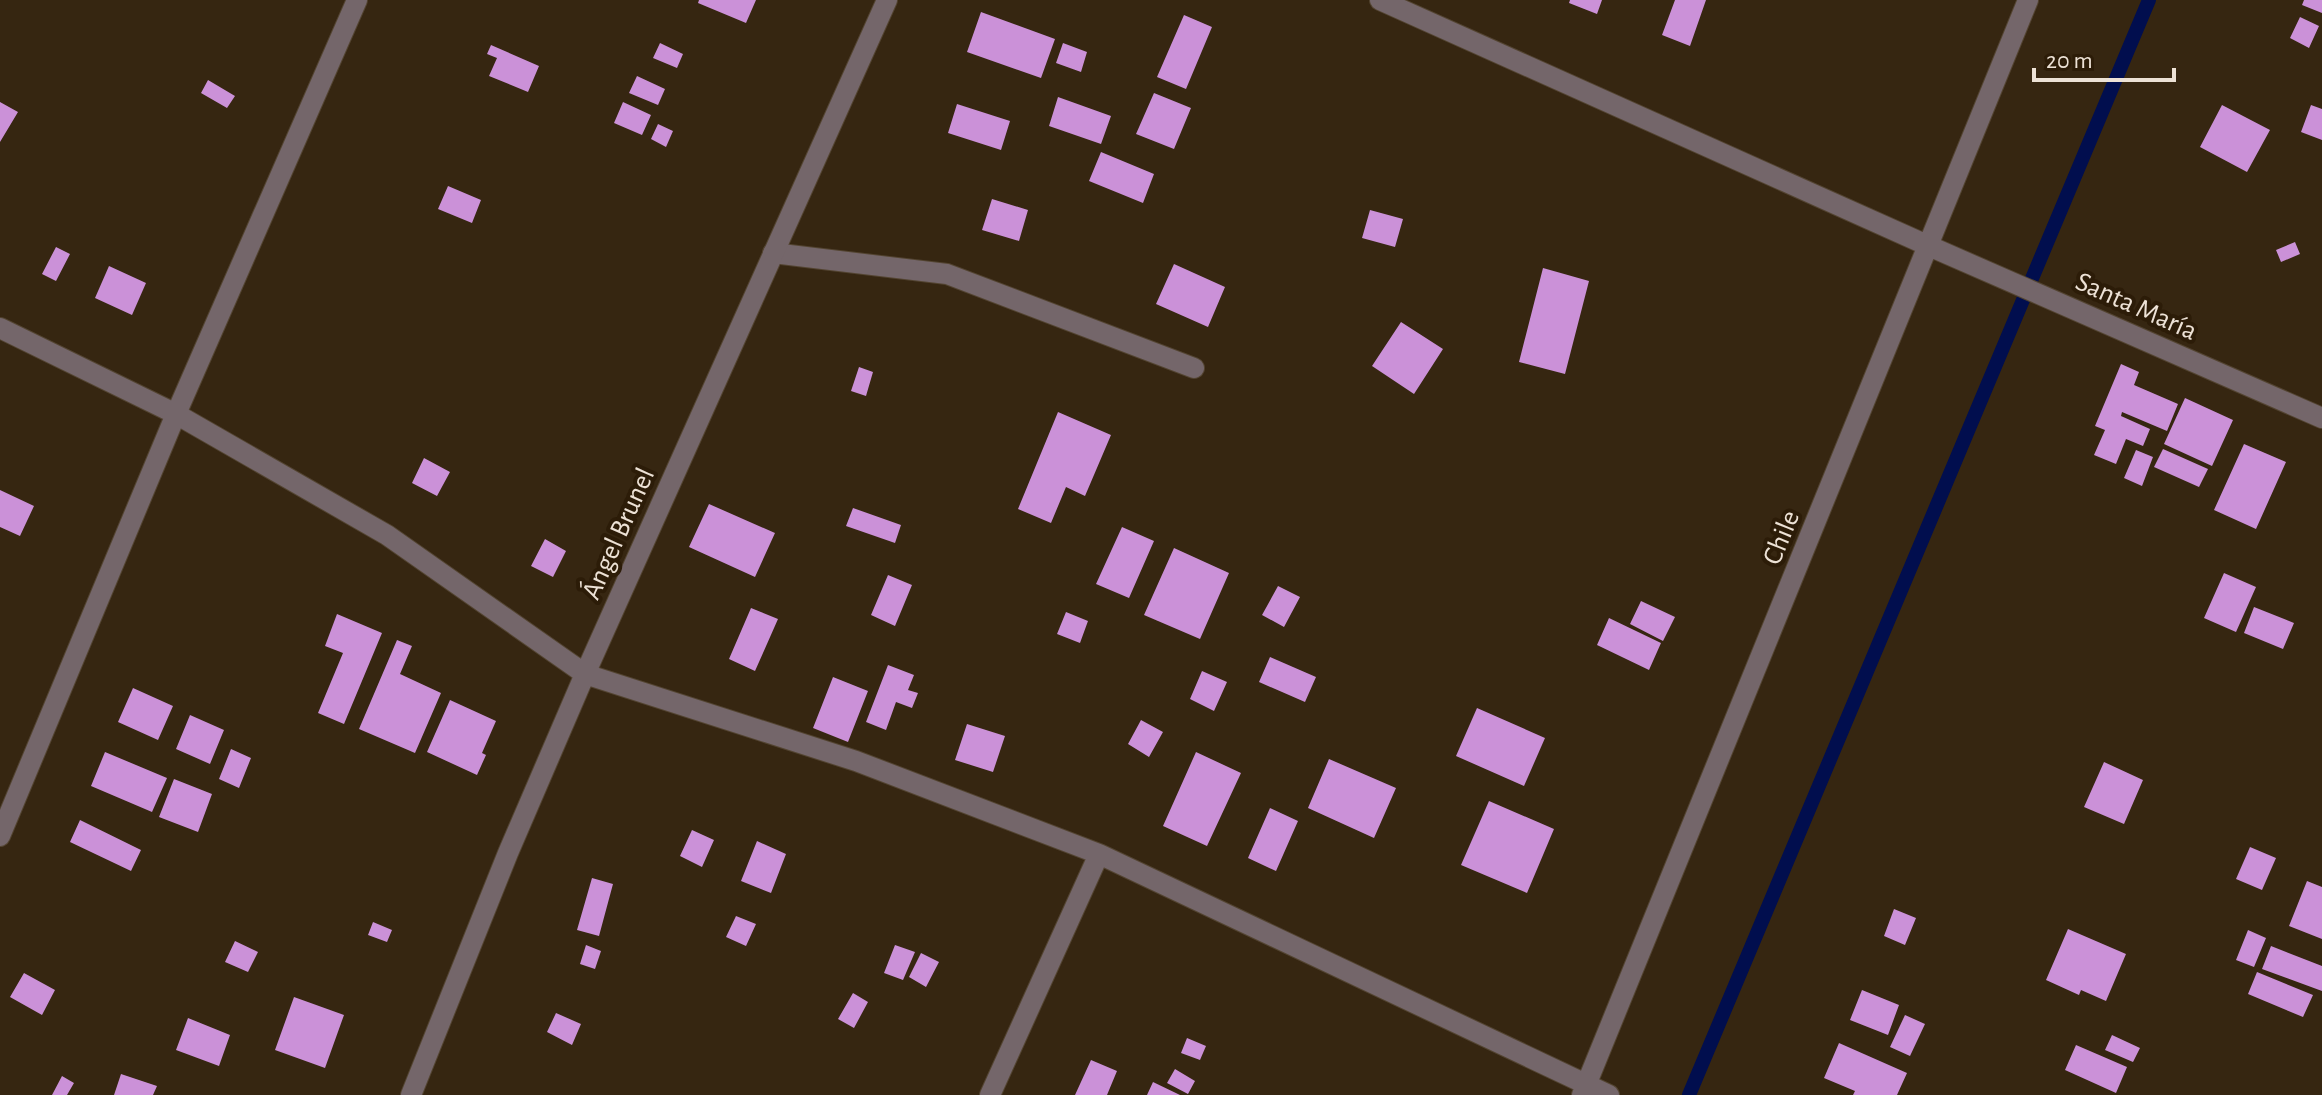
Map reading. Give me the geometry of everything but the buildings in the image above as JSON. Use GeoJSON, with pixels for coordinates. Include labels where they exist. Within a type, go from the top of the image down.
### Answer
{"type":"FeatureCollection","features":[{"type":"Feature","properties":{"kind":"street"},"geometry":{"type":"LineString","coordinates":[[0,836],[176,414],[357,0]]}},
{"type":"Feature","properties":{"kind":"street","name":"Ángel Brunel"},"geometry":{"type":"LineString","coordinates":[[411,1095],[508,853],[585,674],[887,0]]}},
{"type":"Feature","properties":{"kind":"street","name":"Santa María"},"geometry":{"type":"LineString","coordinates":[[1380,0],[2322,418]]}},
{"type":"Feature","properties":{"kind":"street","name":"Chile"},"geometry":{"type":"LineString","coordinates":[[1584,1090],[2028,0]]}},
{"type":"Feature","properties":{"kind":"street"},"geometry":{"type":"LineString","coordinates":[[773,253],[947,274],[1194,368]]}},
{"type":"Feature","properties":{"kind":"street"},"geometry":{"type":"LineString","coordinates":[[0,328],[176,414],[387,535],[585,674],[856,761],[1099,854],[1584,1090],[1609,1095]]}},
{"type":"Feature","properties":{"kind":"street"},"geometry":{"type":"LineString","coordinates":[[990,1095],[1099,854]]}},
{"type":"Feature","properties":{"kind":"waterway"},"geometry":{"type":"LineString","coordinates":[[1689,1095],[2149,0]]}}]}
